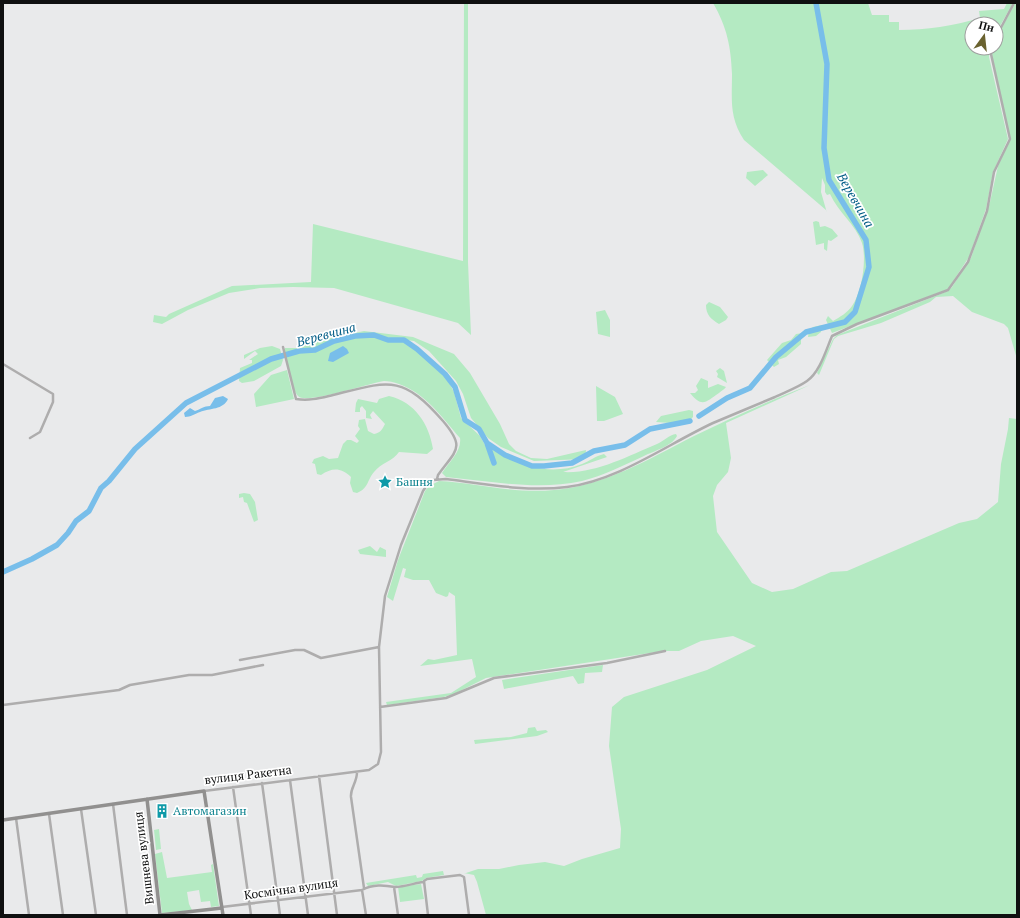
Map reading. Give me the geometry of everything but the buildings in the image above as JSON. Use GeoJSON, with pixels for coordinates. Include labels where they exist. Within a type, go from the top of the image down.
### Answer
{"type":"FeatureCollection","features":[{"type":"Feature","properties":{"kind":"street"},"geometry":{"type":"LineString","coordinates":[[1004,22],[1014,3]]}},
{"type":"Feature","properties":{"kind":"street"},"geometry":{"type":"LineString","coordinates":[[437,479],[498,486],[546,488],[567,487],[592,481],[622,470],[713,424],[794,388],[808,380],[825,353],[832,336],[857,324],[948,290],[971,256],[987,211],[994,172],[1010,139],[991,56]]}},
{"type":"Feature","properties":{"kind":"street","name":"вулиця Ракетна"},"geometry":{"type":"LineString","coordinates":[[3,820],[112,803],[357,772],[373,768],[380,761],[379,647],[384,602],[395,563],[423,491],[429,482],[437,479],[438,475],[456,451],[457,441],[452,432],[422,398],[406,389],[386,383],[311,400],[296,399],[284,359],[283,347]]}},
{"type":"Feature","properties":{"kind":"street"},"geometry":{"type":"LineString","coordinates":[[3,364],[53,394],[53,402],[40,432],[30,438]]}},
{"type":"Feature","properties":{"kind":"street"},"geometry":{"type":"LineString","coordinates":[[240,660],[296,650],[304,650],[321,658],[379,647]]}},
{"type":"Feature","properties":{"kind":"street"},"geometry":{"type":"LineString","coordinates":[[380,707],[446,698],[494,678],[607,663],[665,651]]}},
{"type":"Feature","properties":{"kind":"street"},"geometry":{"type":"LineString","coordinates":[[3,705],[118,690],[130,685],[190,675],[212,675],[263,665]]}},
{"type":"Feature","properties":{"kind":"street"},"geometry":{"type":"LineString","coordinates":[[357,772],[356,783],[351,791],[351,797],[366,915]]}},
{"type":"Feature","properties":{"kind":"street"},"geometry":{"type":"LineString","coordinates":[[319,776],[337,915]]}},
{"type":"Feature","properties":{"kind":"street"},"geometry":{"type":"LineString","coordinates":[[290,780],[308,915]]}},
{"type":"Feature","properties":{"kind":"street"},"geometry":{"type":"LineString","coordinates":[[262,783],[280,915]]}},
{"type":"Feature","properties":{"kind":"street"},"geometry":{"type":"LineString","coordinates":[[234,787],[251,915]]}},
{"type":"Feature","properties":{"kind":"street"},"geometry":{"type":"LineString","coordinates":[[204,791],[223,915]]}},
{"type":"Feature","properties":{"kind":"street","name":"Вишнева вулиця"},"geometry":{"type":"LineString","coordinates":[[147,799],[160,915]]}},
{"type":"Feature","properties":{"kind":"street"},"geometry":{"type":"LineString","coordinates":[[112,803],[127,915]]}},
{"type":"Feature","properties":{"kind":"street"},"geometry":{"type":"LineString","coordinates":[[81,808],[96,915]]}},
{"type":"Feature","properties":{"kind":"street"},"geometry":{"type":"LineString","coordinates":[[49,813],[63,915]]}},
{"type":"Feature","properties":{"kind":"street"},"geometry":{"type":"LineString","coordinates":[[16,818],[29,915]]}},
{"type":"Feature","properties":{"kind":"street","name":"Космічна вулиця"},"geometry":{"type":"LineString","coordinates":[[160,915],[250,905],[363,889],[384,884],[394,887],[423,881],[426,879],[462,875],[469,915]]}},
{"type":"Feature","properties":{"kind":"street"},"geometry":{"type":"LineString","coordinates":[[423,881],[428,915]]}},
{"type":"Feature","properties":{"kind":"street"},"geometry":{"type":"LineString","coordinates":[[394,887],[398,915]]}},
{"type":"Feature","properties":{"kind":"green space"},"geometry":{"type":"Polygon","coordinates":[[[464,3],[468,3],[468,262],[471,335],[458,323],[334,288],[260,288],[229,293],[188,310],[162,324],[153,322],[154,315],[166,317],[169,314],[232,286],[311,282],[313,224],[463,261],[464,3]]]}},
{"type":"Feature","properties":{"kind":"green space"},"geometry":{"type":"Polygon","coordinates":[[[713,3],[868,3],[872,15],[889,15],[889,22],[899,22],[899,30],[940,27],[964,22],[964,56],[989,56],[1008,139],[993,172],[986,209],[969,257],[948,289],[832,333],[826,320],[828,316],[833,321],[848,311],[856,300],[861,284],[864,266],[862,243],[856,230],[833,201],[830,194],[827,195],[825,192],[825,185],[822,178],[821,192],[827,213],[826,210],[744,140],[739,132],[732,108],[732,74],[729,46],[725,29],[713,3]]]}},
{"type":"Feature","properties":{"kind":"green space"},"geometry":{"type":"Polygon","coordinates":[[[1007,3],[1013,3],[1004,19],[1004,16],[980,16],[979,11],[1004,9],[1007,3]]]}},
{"type":"Feature","properties":{"kind":"green space"},"geometry":{"type":"Polygon","coordinates":[[[1015,3],[1017,3],[1017,359],[1008,328],[1004,324],[972,312],[953,296],[936,297],[930,302],[881,323],[838,336],[834,339],[819,375],[817,373],[833,339],[837,335],[948,291],[971,258],[990,202],[998,166],[1010,139],[992,56],[1004,56],[1004,24],[1015,3]]]}},
{"type":"Feature","properties":{"kind":"green space"},"geometry":{"type":"Polygon","coordinates":[[[763,170],[768,175],[755,186],[746,178],[747,172],[763,170]]]}},
{"type":"Feature","properties":{"kind":"green space"},"geometry":{"type":"Polygon","coordinates":[[[813,222],[819,222],[820,227],[825,226],[832,229],[838,236],[831,241],[828,240],[827,251],[824,249],[824,243],[816,245],[813,222]]]}},
{"type":"Feature","properties":{"kind":"green space"},"geometry":{"type":"Polygon","coordinates":[[[709,302],[720,307],[728,317],[726,320],[719,324],[711,318],[706,308],[706,305],[709,302]]]}},
{"type":"Feature","properties":{"kind":"green space"},"geometry":{"type":"Polygon","coordinates":[[[605,310],[610,320],[610,337],[598,334],[596,312],[605,310]]]}},
{"type":"Feature","properties":{"kind":"green space"},"geometry":{"type":"Polygon","coordinates":[[[822,325],[821,332],[816,336],[808,337],[809,331],[813,327],[822,325]]]}},
{"type":"Feature","properties":{"kind":"green space"},"geometry":{"type":"Polygon","coordinates":[[[364,331],[413,337],[454,354],[470,373],[500,424],[509,444],[516,451],[531,458],[547,459],[586,450],[585,459],[534,461],[501,447],[488,438],[471,418],[463,394],[456,381],[429,351],[414,341],[383,337],[384,339],[404,342],[415,347],[446,377],[454,392],[461,418],[480,436],[485,445],[510,459],[533,467],[545,469],[570,468],[604,454],[607,457],[563,472],[587,470],[623,459],[673,435],[676,434],[677,436],[675,440],[662,448],[606,473],[582,481],[565,484],[531,485],[446,477],[442,473],[457,452],[460,438],[432,406],[409,388],[389,381],[384,381],[325,396],[303,398],[298,396],[291,381],[284,352],[285,348],[297,348],[303,344],[364,331]]]}},
{"type":"Feature","properties":{"kind":"green space"},"geometry":{"type":"Polygon","coordinates":[[[803,333],[804,335],[801,339],[801,344],[786,357],[778,360],[779,364],[774,367],[767,360],[782,343],[791,340],[796,334],[803,333]]]}},
{"type":"Feature","properties":{"kind":"green space"},"geometry":{"type":"Polygon","coordinates":[[[272,346],[280,349],[283,360],[281,366],[254,381],[242,383],[239,381],[240,368],[252,363],[252,360],[249,360],[258,354],[255,351],[244,359],[244,355],[260,348],[272,346]]]}},
{"type":"Feature","properties":{"kind":"green space"},"geometry":{"type":"Polygon","coordinates":[[[720,368],[724,371],[727,383],[717,377],[718,374],[716,371],[720,368]]]}},
{"type":"Feature","properties":{"kind":"green space"},"geometry":{"type":"Polygon","coordinates":[[[287,370],[294,399],[256,407],[254,394],[271,375],[287,370]]]}},
{"type":"Feature","properties":{"kind":"green space"},"geometry":{"type":"Polygon","coordinates":[[[701,378],[708,381],[708,388],[718,384],[726,387],[707,401],[698,401],[690,393],[695,393],[698,390],[696,386],[701,378]]]}},
{"type":"Feature","properties":{"kind":"green space"},"geometry":{"type":"Polygon","coordinates":[[[810,385],[726,423],[731,458],[728,472],[717,485],[713,496],[717,532],[752,583],[772,592],[793,589],[831,572],[847,571],[959,523],[977,519],[998,502],[1001,464],[1009,418],[1017,419],[1017,915],[486,915],[474,875],[464,873],[478,869],[499,869],[545,862],[564,866],[620,848],[621,829],[609,746],[612,707],[624,697],[707,670],[756,646],[733,636],[701,641],[679,651],[663,651],[486,678],[454,694],[444,697],[387,705],[386,702],[451,693],[476,677],[472,659],[420,666],[428,659],[434,660],[457,655],[455,596],[449,592],[448,596],[446,597],[436,593],[429,580],[413,580],[404,577],[406,569],[403,568],[393,601],[387,597],[398,560],[425,491],[429,486],[439,481],[525,491],[554,490],[591,483],[626,470],[737,416],[810,385]]]}},
{"type":"Feature","properties":{"kind":"green space"},"geometry":{"type":"Polygon","coordinates":[[[596,386],[615,397],[623,414],[604,421],[597,421],[596,386]]]}},
{"type":"Feature","properties":{"kind":"green space"},"geometry":{"type":"Polygon","coordinates":[[[389,396],[406,403],[419,415],[428,431],[433,449],[427,454],[399,452],[394,458],[380,466],[372,475],[364,489],[357,493],[353,492],[350,483],[351,477],[343,471],[332,470],[321,475],[317,474],[315,464],[312,463],[314,459],[323,456],[329,459],[338,458],[343,444],[347,440],[357,443],[359,441],[355,436],[360,429],[358,426],[359,420],[365,419],[368,431],[374,434],[382,430],[385,424],[373,411],[370,415],[372,419],[366,418],[366,411],[362,406],[360,408],[360,412],[355,412],[358,399],[377,403],[379,399],[389,396]]]}},
{"type":"Feature","properties":{"kind":"green space"},"geometry":{"type":"Polygon","coordinates":[[[689,410],[693,411],[693,417],[691,419],[670,423],[656,422],[661,416],[689,410]]]}},
{"type":"Feature","properties":{"kind":"green space"},"geometry":{"type":"Polygon","coordinates":[[[239,494],[250,494],[255,502],[258,520],[254,522],[247,503],[244,502],[243,497],[239,498],[239,494]]]}},
{"type":"Feature","properties":{"kind":"green space"},"geometry":{"type":"Polygon","coordinates":[[[370,546],[377,552],[380,547],[386,550],[386,557],[360,554],[358,550],[370,546]]]}},
{"type":"Feature","properties":{"kind":"green space"},"geometry":{"type":"Polygon","coordinates":[[[603,665],[602,672],[585,673],[584,683],[578,684],[573,676],[504,689],[502,680],[603,665]]]}},
{"type":"Feature","properties":{"kind":"green space"},"geometry":{"type":"Polygon","coordinates":[[[535,727],[537,731],[546,730],[548,732],[537,736],[475,744],[474,740],[511,737],[527,733],[528,728],[535,727]]]}},
{"type":"Feature","properties":{"kind":"green space"},"geometry":{"type":"Polygon","coordinates":[[[159,829],[161,849],[156,850],[154,830],[159,829]]]}},
{"type":"Feature","properties":{"kind":"green space"},"geometry":{"type":"Polygon","coordinates":[[[162,852],[167,878],[212,872],[211,865],[213,864],[219,906],[211,907],[210,901],[201,902],[199,890],[187,892],[189,904],[192,910],[162,913],[155,854],[162,852]]]}},
{"type":"Feature","properties":{"kind":"green space"},"geometry":{"type":"Polygon","coordinates":[[[443,871],[444,875],[396,886],[388,882],[368,886],[366,883],[416,875],[417,878],[422,877],[423,874],[443,871]]]}},
{"type":"Feature","properties":{"kind":"green space"},"geometry":{"type":"Polygon","coordinates":[[[421,884],[424,899],[400,902],[398,887],[421,884]]]}},
{"type":"Feature","properties":{"kind":"water"},"geometry":{"type":"Polygon","coordinates":[[[343,346],[349,353],[333,362],[328,361],[330,353],[343,346]]]}},
{"type":"Feature","properties":{"kind":"water"},"geometry":{"type":"Polygon","coordinates":[[[223,396],[228,399],[226,403],[220,407],[185,417],[184,413],[190,408],[195,411],[210,406],[215,398],[223,396]]]}},
{"type":"Feature","properties":{"kind":"waterway","name":"Веревчина"},"geometry":{"type":"LineString","coordinates":[[699,416],[727,398],[750,388],[776,357],[806,332],[845,322],[855,312],[869,267],[866,240],[829,180],[824,148],[827,64],[816,3]]}},
{"type":"Feature","properties":{"kind":"waterway","name":"Веревчина"},"geometry":{"type":"LineString","coordinates":[[3,572],[32,559],[57,545],[76,521],[89,511],[101,488],[109,481],[135,449],[186,403],[271,359],[299,351],[315,350],[334,341],[355,336],[374,335],[388,340],[404,340],[417,349],[445,374],[455,387],[465,420],[479,429],[487,443],[505,455],[532,466],[572,463],[594,451],[625,445],[650,429],[690,421]]}},
{"type":"Feature","properties":{"kind":"waterway"},"geometry":{"type":"LineString","coordinates":[[487,443],[494,463]]}},
{"type":"Feature","properties":{"kind":"place","name":"Башня"},"geometry":{"type":"Point","coordinates":[385,482]}},
{"type":"Feature","properties":{"kind":"place","name":"Автомагазин"},"geometry":{"type":"Point","coordinates":[162,811]}}]}
